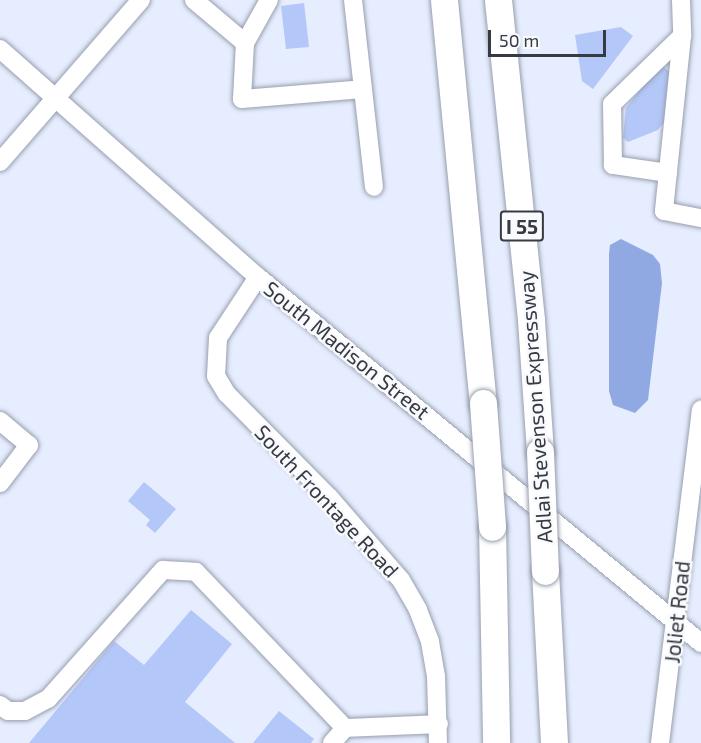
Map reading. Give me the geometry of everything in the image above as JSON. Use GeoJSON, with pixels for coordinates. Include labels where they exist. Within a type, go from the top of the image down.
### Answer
{"type":"FeatureCollection","features":[{"type":"Feature","properties":{"kind":"highway","name":"I 55"},"geometry":{"type":"LineString","coordinates":[[444,0],[483,403],[492,527],[496,743]]}},
{"type":"Feature","properties":{"kind":"highway","name":"Adlai Stevenson Expressway"},"geometry":{"type":"LineString","coordinates":[[498,0],[531,320],[540,452],[554,743]]}},
{"type":"Feature","properties":{"kind":"street"},"geometry":{"type":"LineString","coordinates":[[0,162],[56,94],[141,0]]}},
{"type":"Feature","properties":{"kind":"street"},"geometry":{"type":"LineString","coordinates":[[194,0],[245,43]]}},
{"type":"Feature","properties":{"kind":"street"},"geometry":{"type":"LineString","coordinates":[[269,0],[245,43],[242,99],[363,89]]}},
{"type":"Feature","properties":{"kind":"street"},"geometry":{"type":"LineString","coordinates":[[353,0],[374,187]]}},
{"type":"Feature","properties":{"kind":"street"},"geometry":{"type":"LineString","coordinates":[[681,0],[682,36],[664,211],[701,218]]}},
{"type":"Feature","properties":{"kind":"street"},"geometry":{"type":"LineString","coordinates":[[668,173],[613,165],[612,104],[682,36]]}},
{"type":"Feature","properties":{"kind":"street","name":"South Madison Street"},"geometry":{"type":"LineString","coordinates":[[0,49],[56,94],[258,277],[701,643]]}},
{"type":"Feature","properties":{"kind":"street","name":"South Frontage Road"},"geometry":{"type":"LineString","coordinates":[[258,277],[218,338],[216,376],[227,394],[329,497],[401,580],[418,610],[429,642],[439,724],[438,743]]}},
{"type":"Feature","properties":{"kind":"street","name":"Joliet Road"},"geometry":{"type":"LineString","coordinates":[[660,743],[677,623],[701,410]]}},
{"type":"Feature","properties":{"kind":"street"},"geometry":{"type":"LineString","coordinates":[[0,483],[29,445],[2,426]]}},
{"type":"Feature","properties":{"kind":"street"},"geometry":{"type":"LineString","coordinates":[[0,705],[8,711],[25,711],[48,699],[163,570],[196,572],[345,728]]}},
{"type":"Feature","properties":{"kind":"street"},"geometry":{"type":"LineString","coordinates":[[332,743],[345,728],[439,724]]}},
{"type":"Feature","properties":{"kind":"water"},"geometry":{"type":"Polygon","coordinates":[[[621,239],[653,255],[660,264],[662,283],[648,400],[635,413],[613,405],[609,391],[609,254],[610,245],[621,239]]]}},
{"type":"Feature","properties":{"kind":"building"},"geometry":{"type":"Polygon","coordinates":[[[304,3],[309,47],[286,49],[281,6],[304,3]]]}},
{"type":"Feature","properties":{"kind":"building"},"geometry":{"type":"Polygon","coordinates":[[[621,27],[633,36],[593,89],[582,81],[575,35],[621,27]]]}},
{"type":"Feature","properties":{"kind":"building"},"geometry":{"type":"Polygon","coordinates":[[[660,64],[670,72],[665,121],[658,130],[628,142],[623,138],[626,108],[660,64]]]}},
{"type":"Feature","properties":{"kind":"building"},"geometry":{"type":"Polygon","coordinates":[[[144,482],[176,509],[155,533],[146,525],[150,520],[128,501],[144,482]]]}},
{"type":"Feature","properties":{"kind":"building"},"geometry":{"type":"Polygon","coordinates":[[[191,610],[232,644],[185,702],[235,743],[29,743],[114,641],[144,665],[191,610]]]}},
{"type":"Feature","properties":{"kind":"building"},"geometry":{"type":"Polygon","coordinates":[[[279,711],[314,739],[311,743],[253,743],[279,711]]]}}]}
